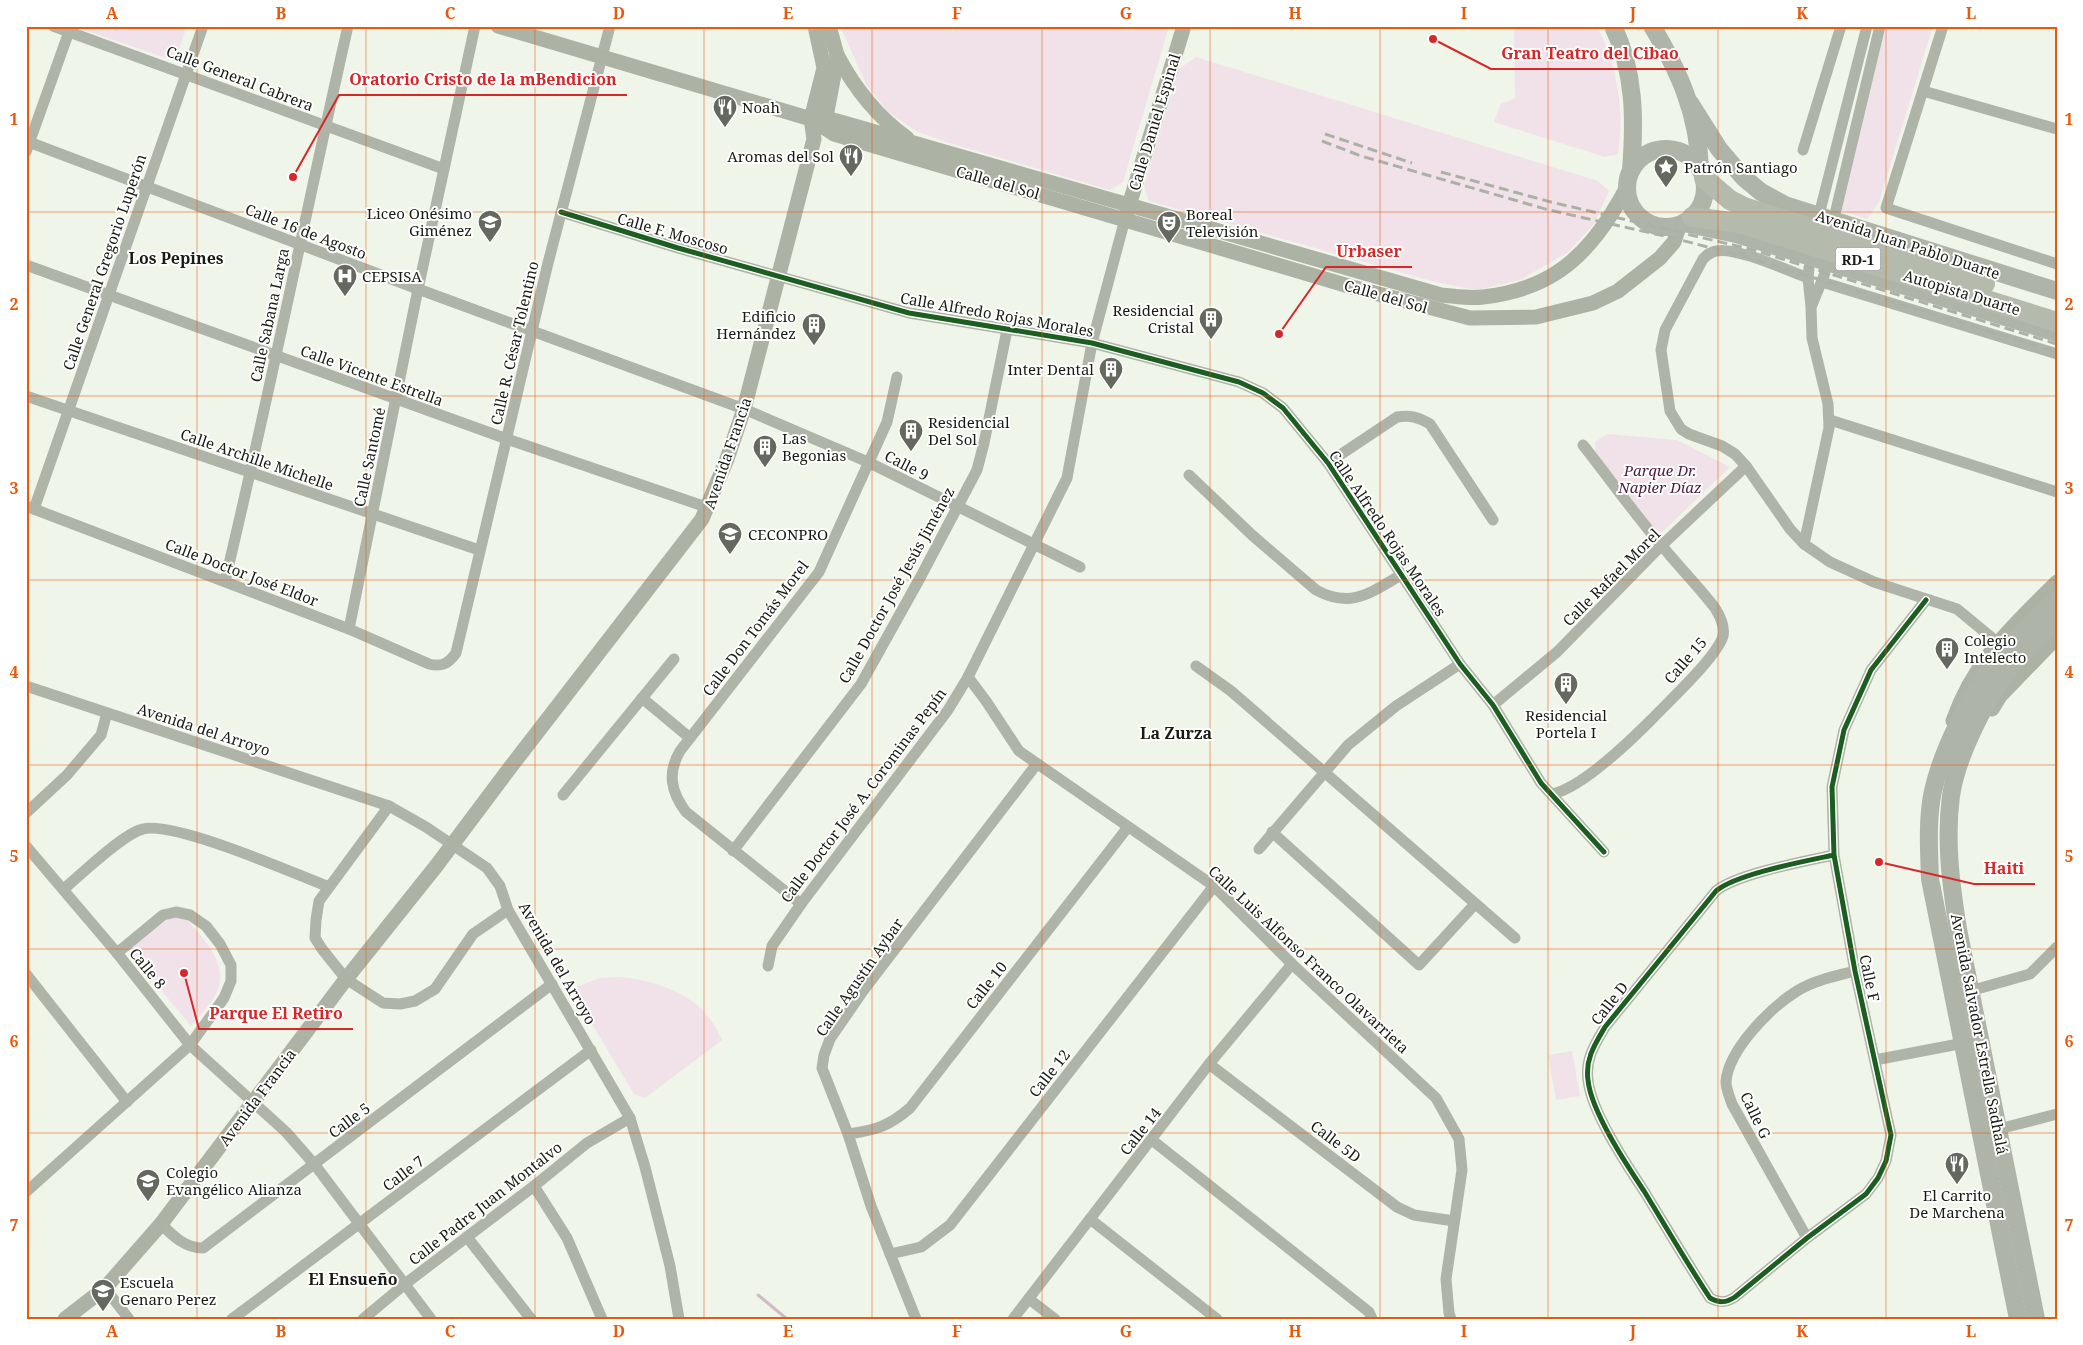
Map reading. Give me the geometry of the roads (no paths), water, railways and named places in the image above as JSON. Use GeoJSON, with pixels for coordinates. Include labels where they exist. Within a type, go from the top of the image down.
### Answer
{"type":"FeatureCollection","features":[{"type":"Feature","properties":{"kind":"highway","name":"Autopista Duarte"},"geometry":{"type":"LineString","coordinates":[[1702,173],[1737,204],[2057,307]]}},
{"type":"Feature","properties":{"kind":"highway","name":"Autopista Duarte"},"geometry":{"type":"LineString","coordinates":[[1685,221],[1756,210],[2057,322]]}},
{"type":"Feature","properties":{"kind":"main road","name":"Calle del Sol"},"geometry":{"type":"LineString","coordinates":[[498,26],[602,56],[818,126],[919,146],[1127,211],[1352,287],[1470,318],[1536,317],[1593,303],[1618,291],[1660,258],[1674,242],[1685,221]]}},
{"type":"Feature","properties":{"kind":"main road","name":"Avenida Francia"},"geometry":{"type":"LineString","coordinates":[[815,26],[824,68],[818,126]]}},
{"type":"Feature","properties":{"kind":"main road","name":"Avenida Francia"},"geometry":{"type":"LineString","coordinates":[[65,1319],[105,1288],[161,1224],[346,979],[437,865],[702,520],[709,508],[744,409],[818,126],[835,73],[837,55],[829,26]]}},
{"type":"Feature","properties":{"kind":"main road","name":"Calle Daniel Espinal"},"geometry":{"type":"LineString","coordinates":[[1127,211],[1184,26]]}},
{"type":"Feature","properties":{"kind":"main road"},"geometry":{"type":"LineString","coordinates":[[1613,26],[1626,59],[1633,95],[1634,136],[1629,178],[1631,205],[1645,221],[1666,227],[1685,221],[1704,199],[1695,124],[1690,103],[1677,70],[1652,26]]}},
{"type":"Feature","properties":{"kind":"main road"},"geometry":{"type":"LineString","coordinates":[[837,55],[853,84],[872,108],[895,129],[919,146]]}},
{"type":"Feature","properties":{"kind":"main road","name":"Avenida Juan Pablo Duarte"},"geometry":{"type":"LineString","coordinates":[[1690,103],[1730,164],[1756,210],[1785,205],[1814,210],[1851,226],[2057,291]]}},
{"type":"Feature","properties":{"kind":"main road","name":"Calle del Sol"},"geometry":{"type":"LineString","coordinates":[[818,126],[834,134],[1357,271],[1441,295],[1481,298],[1513,292],[1547,279],[1577,259],[1605,224],[1629,178]]}},
{"type":"Feature","properties":{"kind":"main road"},"geometry":{"type":"LineString","coordinates":[[1629,178],[1638,160],[1648,153],[1671,149],[1693,159],[1702,173]]}},
{"type":"Feature","properties":{"kind":"main road"},"geometry":{"type":"LineString","coordinates":[[1685,221],[1799,253],[1828,274],[2057,333]]}},
{"type":"Feature","properties":{"kind":"main road"},"geometry":{"type":"LineString","coordinates":[[1352,287],[1357,271]]}},
{"type":"Feature","properties":{"kind":"main road","name":"Avenida Salvador Estrella Sadhalá"},"geometry":{"type":"LineString","coordinates":[[2018,1319],[1930,879],[1929,845],[1933,793],[1952,722],[1964,691],[1997,642],[2057,582]]}},
{"type":"Feature","properties":{"kind":"main road","name":"Avenida Salvador Estrella Sadhalá"},"geometry":{"type":"LineString","coordinates":[[1945,751],[1969,706],[1996,662],[2057,598]]}},
{"type":"Feature","properties":{"kind":"main road","name":"Avenida Salvador Estrella Sadhalá"},"geometry":{"type":"LineString","coordinates":[[2036,1319],[1949,878],[1951,797],[1956,773],[1984,709],[2008,672],[2057,620]]}},
{"type":"Feature","properties":{"kind":"main road","name":"Avenida Salvador Estrella Sadhalá"},"geometry":{"type":"LineString","coordinates":[[1965,750],[2000,696],[2057,637]]}},
{"type":"Feature","properties":{"kind":"street","name":"Calle General Cabrera"},"geometry":{"type":"LineString","coordinates":[[53,26],[70,29],[185,74],[444,169]]}},
{"type":"Feature","properties":{"kind":"street","name":"Calle General Gregorio Luperón"},"geometry":{"type":"LineString","coordinates":[[30,508],[109,294],[203,26]]}},
{"type":"Feature","properties":{"kind":"street","name":"Calle Sabana Larga"},"geometry":{"type":"LineString","coordinates":[[225,581],[251,473],[299,244],[348,26]]}},
{"type":"Feature","properties":{"kind":"street","name":"Calle Santomé"},"geometry":{"type":"LineString","coordinates":[[349,629],[418,289],[475,26]]}},
{"type":"Feature","properties":{"kind":"street","name":"Calle R. César Tolentino"},"geometry":{"type":"LineString","coordinates":[[446,664],[456,653],[561,212],[610,26]]}},
{"type":"Feature","properties":{"kind":"street"},"geometry":{"type":"LineString","coordinates":[[1802,150],[1841,26]]}},
{"type":"Feature","properties":{"kind":"street"},"geometry":{"type":"LineString","coordinates":[[1814,210],[1867,26]]}},
{"type":"Feature","properties":{"kind":"street"},"geometry":{"type":"LineString","coordinates":[[1836,210],[1880,26]]}},
{"type":"Feature","properties":{"kind":"street"},"geometry":{"type":"LineString","coordinates":[[1942,26],[1924,91],[1886,208],[2057,264]]}},
{"type":"Feature","properties":{"kind":"street"},"geometry":{"type":"LineString","coordinates":[[27,145],[70,29]]}},
{"type":"Feature","properties":{"kind":"street"},"geometry":{"type":"LineString","coordinates":[[1924,91],[2057,129]]}},
{"type":"Feature","properties":{"kind":"street","name":"Calle 16 de Agosto"},"geometry":{"type":"LineString","coordinates":[[27,145],[147,187],[744,409]]}},
{"type":"Feature","properties":{"kind":"street","name":"Calle Doctor José A. Corominas Pepín"},"geometry":{"type":"LineString","coordinates":[[768,966],[772,946],[800,904],[948,710],[968,677],[1067,478],[1092,343],[1127,211]]}},
{"type":"Feature","properties":{"kind":"street","name":"Calle F. Moscoso"},"geometry":{"type":"LineString","coordinates":[[561,212],[678,248],[780,275]]}},
{"type":"Feature","properties":{"kind":"street"},"geometry":{"type":"LineString","coordinates":[[1804,544],[1830,428],[1823,383],[1814,355],[1808,273],[1737,252],[1723,250],[1709,253],[1702,259],[1665,330],[1662,350],[1663,370],[1670,411],[1681,429],[1689,434],[1722,446],[1735,454],[1746,466],[1790,529],[1804,544],[1830,562],[1874,582],[1957,609],[1997,642]]}},
{"type":"Feature","properties":{"kind":"street","name":"Calle Vicente Estrella"},"geometry":{"type":"LineString","coordinates":[[26,264],[396,400],[709,508]]}},
{"type":"Feature","properties":{"kind":"street"},"geometry":{"type":"LineString","coordinates":[[1811,307],[1828,274],[2057,354]]}},
{"type":"Feature","properties":{"kind":"street","name":"Calle Alfredo Rojas Morales"},"geometry":{"type":"LineString","coordinates":[[780,275],[909,313],[1092,343],[1251,387],[1283,408],[1328,463],[1460,664],[1493,705],[1541,783],[1604,852]]}},
{"type":"Feature","properties":{"kind":"street","name":"Calle Doctor José Jesús Jiménez"},"geometry":{"type":"LineString","coordinates":[[733,851],[861,684],[977,470],[1007,330]]}},
{"type":"Feature","properties":{"kind":"street","name":"Calle Don Tomás Morel"},"geometry":{"type":"LineString","coordinates":[[800,904],[686,812],[677,800],[673,790],[671,775],[674,762],[680,751],[819,572],[887,422],[897,377]]}},
{"type":"Feature","properties":{"kind":"street","name":"Calle Archille Michelle"},"geometry":{"type":"LineString","coordinates":[[26,396],[479,550]]}},
{"type":"Feature","properties":{"kind":"street","name":"Calle 9"},"geometry":{"type":"LineString","coordinates":[[744,409],[868,462],[1080,568]]}},
{"type":"Feature","properties":{"kind":"street"},"geometry":{"type":"LineString","coordinates":[[1328,463],[1397,417],[1420,418],[1430,424],[1493,520]]}},
{"type":"Feature","properties":{"kind":"street"},"geometry":{"type":"LineString","coordinates":[[1830,420],[2057,492]]}},
{"type":"Feature","properties":{"kind":"street","name":"Calle 15"},"geometry":{"type":"LineString","coordinates":[[1552,794],[1562,792],[1587,777],[1646,726],[1697,673],[1718,647],[1723,635],[1722,621],[1715,609],[1661,546],[1583,446]]}},
{"type":"Feature","properties":{"kind":"street","name":"Calle Rafael Morel"},"geometry":{"type":"LineString","coordinates":[[1493,705],[1558,652],[1661,546],[1746,466]]}},
{"type":"Feature","properties":{"kind":"street"},"geometry":{"type":"LineString","coordinates":[[1189,475],[1252,535],[1316,590],[1326,596],[1343,599],[1365,596],[1401,575]]}},
{"type":"Feature","properties":{"kind":"street","name":"Calle Doctor José Eldor"},"geometry":{"type":"LineString","coordinates":[[30,508],[349,629],[429,664],[437,666],[446,664]]}},
{"type":"Feature","properties":{"kind":"street","name":"Calle F"},"geometry":{"type":"LineString","coordinates":[[1718,1302],[1729,1301],[1735,1297],[1807,1238],[1866,1194],[1878,1178],[1886,1161],[1891,1135],[1855,971],[1834,854],[1832,787],[1844,730],[1871,670],[1926,600]]}},
{"type":"Feature","properties":{"kind":"street"},"geometry":{"type":"LineString","coordinates":[[562,795],[674,659]]}},
{"type":"Feature","properties":{"kind":"street"},"geometry":{"type":"LineString","coordinates":[[1259,849],[1348,745],[1396,706],[1460,664]]}},
{"type":"Feature","properties":{"kind":"street"},"geometry":{"type":"LineString","coordinates":[[1196,666],[1231,691],[1514,938]]}},
{"type":"Feature","properties":{"kind":"street","name":"Calle Luis Alfonso Franco Olavarrieta"},"geometry":{"type":"LineString","coordinates":[[968,677],[1019,751],[1036,765],[1214,886],[1292,964],[1436,1098],[1459,1139],[1462,1170],[1446,1279],[1451,1319]]}},
{"type":"Feature","properties":{"kind":"street","name":"Avenida del Arroyo"},"geometry":{"type":"LineString","coordinates":[[26,686],[389,806],[426,827],[487,868],[500,886],[508,910],[630,1118],[645,1167],[670,1266],[679,1319]]}},
{"type":"Feature","properties":{"kind":"street"},"geometry":{"type":"LineString","coordinates":[[642,698],[690,738]]}},
{"type":"Feature","properties":{"kind":"street"},"geometry":{"type":"LineString","coordinates":[[26,813],[67,774],[101,735],[107,712]]}},
{"type":"Feature","properties":{"kind":"street","name":"Calle Agustín Aybar"},"geometry":{"type":"LineString","coordinates":[[916,1319],[871,1206],[848,1134],[822,1068],[824,1054],[830,1039],[863,991],[1036,765]]}},
{"type":"Feature","properties":{"kind":"street"},"geometry":{"type":"LineString","coordinates":[[389,806],[319,901],[315,938],[346,979],[383,1003],[400,1004],[415,1001],[435,989],[473,934],[508,910]]}},
{"type":"Feature","properties":{"kind":"street","name":"Calle 10"},"geometry":{"type":"LineString","coordinates":[[848,1134],[876,1130],[901,1116],[910,1108],[1128,827]]}},
{"type":"Feature","properties":{"kind":"street"},"geometry":{"type":"LineString","coordinates":[[64,890],[90,866],[132,833],[143,828],[160,828],[181,832],[329,887]]}},
{"type":"Feature","properties":{"kind":"street"},"geometry":{"type":"LineString","coordinates":[[1272,832],[1419,965],[1475,904]]}},
{"type":"Feature","properties":{"kind":"street","name":"Calle 8"},"geometry":{"type":"LineString","coordinates":[[26,846],[117,953],[190,1045],[286,1132],[315,1164],[431,1319]]}},
{"type":"Feature","properties":{"kind":"street","name":"Calle D"},"geometry":{"type":"LineString","coordinates":[[1718,1302],[1707,1294],[1620,1153],[1589,1089],[1588,1067],[1590,1054],[1594,1044],[1606,1027],[1724,884],[1776,868],[1834,854]]}},
{"type":"Feature","properties":{"kind":"street","name":"Calle 12"},"geometry":{"type":"LineString","coordinates":[[890,1254],[921,1247],[950,1225],[1214,886]]}},
{"type":"Feature","properties":{"kind":"street"},"geometry":{"type":"LineString","coordinates":[[26,1192],[190,1045],[224,998],[230,981],[231,965],[220,944],[206,926],[190,915],[176,912],[163,915],[117,953]]}},
{"type":"Feature","properties":{"kind":"street"},"geometry":{"type":"LineString","coordinates":[[1970,991],[2030,974],[2057,947]]}},
{"type":"Feature","properties":{"kind":"street","name":"Calle 14"},"geometry":{"type":"LineString","coordinates":[[1013,1319],[1210,1064],[1292,964]]}},
{"type":"Feature","properties":{"kind":"street","name":"Calle G"},"geometry":{"type":"LineString","coordinates":[[1807,1238],[1732,1104],[1726,1084],[1727,1077],[1734,1058],[1742,1046],[1757,1026],[1780,1004],[1798,990],[1818,981],[1855,971]]}},
{"type":"Feature","properties":{"kind":"street"},"geometry":{"type":"LineString","coordinates":[[26,974],[127,1102]]}},
{"type":"Feature","properties":{"kind":"street","name":"Calle 5"},"geometry":{"type":"LineString","coordinates":[[161,1224],[180,1242],[192,1248],[203,1248],[552,984]]}},
{"type":"Feature","properties":{"kind":"street"},"geometry":{"type":"LineString","coordinates":[[1875,1060],[1964,1043]]}},
{"type":"Feature","properties":{"kind":"street","name":"Calle 7"},"geometry":{"type":"LineString","coordinates":[[232,1319],[591,1050]]}},
{"type":"Feature","properties":{"kind":"street","name":"Calle 5D"},"geometry":{"type":"LineString","coordinates":[[1210,1064],[1397,1207],[1414,1215],[1454,1221]]}},
{"type":"Feature","properties":{"kind":"street"},"geometry":{"type":"LineString","coordinates":[[1999,1129],[2057,1114]]}},
{"type":"Feature","properties":{"kind":"street","name":"Calle Padre Juan Montalvo"},"geometry":{"type":"LineString","coordinates":[[363,1319],[404,1284],[534,1186],[587,1143],[630,1118]]}},
{"type":"Feature","properties":{"kind":"street"},"geometry":{"type":"LineString","coordinates":[[1152,1140],[1369,1312],[1372,1319]]}},
{"type":"Feature","properties":{"kind":"street"},"geometry":{"type":"LineString","coordinates":[[534,1186],[567,1238],[602,1319]]}},
{"type":"Feature","properties":{"kind":"street"},"geometry":{"type":"LineString","coordinates":[[1090,1218],[1217,1319]]}},
{"type":"Feature","properties":{"kind":"street"},"geometry":{"type":"LineString","coordinates":[[467,1237],[531,1319]]}},
{"type":"Feature","properties":{"kind":"street"},"geometry":{"type":"LineString","coordinates":[[105,1288],[129,1319]]}},
{"type":"Feature","properties":{"kind":"street"},"geometry":{"type":"LineString","coordinates":[[1029,1299],[1055,1319]]}},
{"type":"Feature","properties":{"kind":"waterway"},"geometry":{"type":"LineString","coordinates":[[758,1295],[787,1319]]}},
{"type":"Feature","properties":{"kind":"railway"},"geometry":{"type":"LineString","coordinates":[[1325,134],[1412,163]]}},
{"type":"Feature","properties":{"kind":"railway"},"geometry":{"type":"LineString","coordinates":[[1322,141],[1361,156],[1549,210],[1673,238],[1746,257],[2057,352]]}},
{"type":"Feature","properties":{"kind":"railway"},"geometry":{"type":"LineString","coordinates":[[1441,172],[1551,202],[1750,249],[2057,344]]}},
{"type":"Feature","properties":{"kind":"place","name":"Gran Teatro del Cibao"},"geometry":{"type":"Point","coordinates":[1433,39]}},
{"type":"Feature","properties":{"kind":"place","name":"Noah"},"geometry":{"type":"Point","coordinates":[725,128]}},
{"type":"Feature","properties":{"kind":"place","name":"Oratorio Cristo de la mBendicion"},"geometry":{"type":"Point","coordinates":[293,177]}},
{"type":"Feature","properties":{"kind":"place","name":"Aromas del Sol"},"geometry":{"type":"Point","coordinates":[851,177]}},
{"type":"Feature","properties":{"kind":"place","name":"Patrón Santiago"},"geometry":{"type":"Point","coordinates":[1666,188]}},
{"type":"Feature","properties":{"kind":"place","name":"Liceo Onésimo Giménez"},"geometry":{"type":"Point","coordinates":[490,243]}},
{"type":"Feature","properties":{"kind":"place","name":"Boreal Televisión"},"geometry":{"type":"Point","coordinates":[1169,244]}},
{"type":"Feature","properties":{"kind":"place","name":"CEPSISA"},"geometry":{"type":"Point","coordinates":[345,297]}},
{"type":"Feature","properties":{"kind":"place","name":"Urbaser"},"geometry":{"type":"Point","coordinates":[1279,334]}},
{"type":"Feature","properties":{"kind":"place","name":"Residencial Cristal"},"geometry":{"type":"Point","coordinates":[1211,340]}},
{"type":"Feature","properties":{"kind":"place","name":"Edificio Hernández"},"geometry":{"type":"Point","coordinates":[814,346]}},
{"type":"Feature","properties":{"kind":"place","name":"Inter Dental"},"geometry":{"type":"Point","coordinates":[1111,390]}},
{"type":"Feature","properties":{"kind":"place","name":"Residencial Del Sol"},"geometry":{"type":"Point","coordinates":[911,452]}},
{"type":"Feature","properties":{"kind":"place","name":"Las Begonias"},"geometry":{"type":"Point","coordinates":[765,468]}},
{"type":"Feature","properties":{"kind":"place","name":"CECONPRO"},"geometry":{"type":"Point","coordinates":[730,555]}},
{"type":"Feature","properties":{"kind":"place","name":"Colegio Intelecto"},"geometry":{"type":"Point","coordinates":[1947,670]}},
{"type":"Feature","properties":{"kind":"place","name":"Residencial Portela I"},"geometry":{"type":"Point","coordinates":[1566,705]}},
{"type":"Feature","properties":{"kind":"place","name":"Haiti"},"geometry":{"type":"Point","coordinates":[1879,862]}},
{"type":"Feature","properties":{"kind":"place","name":"Parque El Retiro"},"geometry":{"type":"Point","coordinates":[184,973]}},
{"type":"Feature","properties":{"kind":"place","name":"El Carrito De Marchena"},"geometry":{"type":"Point","coordinates":[1957,1185]}},
{"type":"Feature","properties":{"kind":"place","name":"Colegio Evangélico Alianza"},"geometry":{"type":"Point","coordinates":[148,1202]}},
{"type":"Feature","properties":{"kind":"place","name":"Escuela Genaro Perez"},"geometry":{"type":"Point","coordinates":[103,1312]}},
{"type":"Feature","properties":{"kind":"district","name":"Los Pepines"},"geometry":{"type":"Point","coordinates":[176,258]}},
{"type":"Feature","properties":{"kind":"district","name":"La Zurza"},"geometry":{"type":"Point","coordinates":[1176,733]}},
{"type":"Feature","properties":{"kind":"district","name":"El Ensueño"},"geometry":{"type":"Point","coordinates":[353,1279]}},
{"type":"Feature","properties":{"kind":"park label","name":"Parque Dr. Napier Díaz"},"geometry":{"type":"Point","coordinates":[1660,478]}}]}
